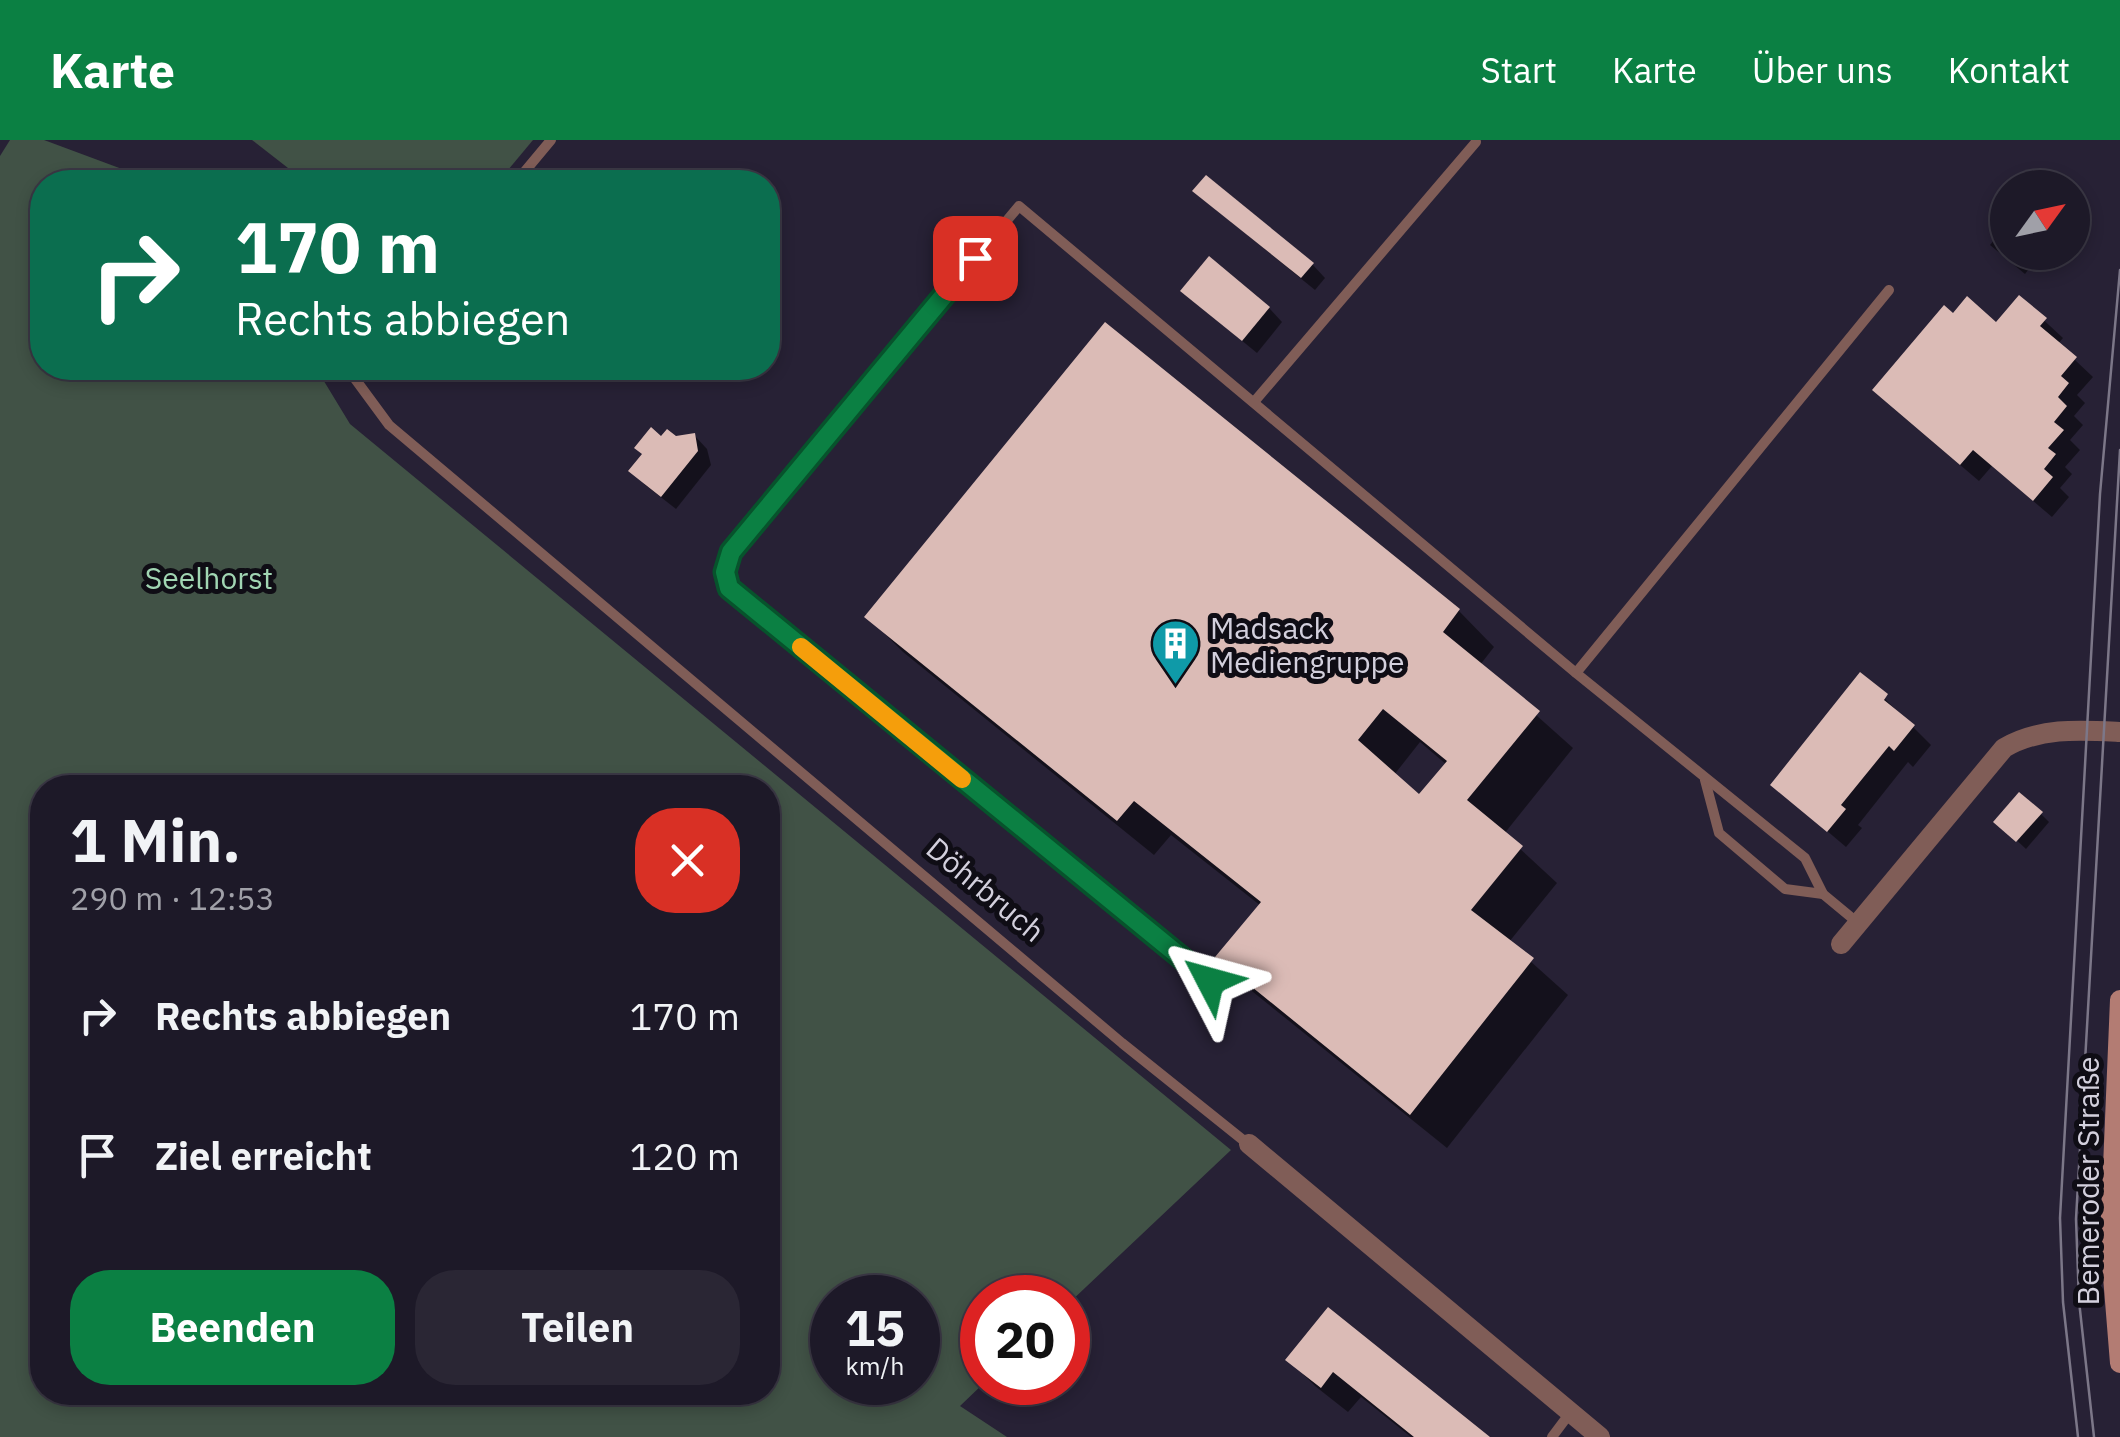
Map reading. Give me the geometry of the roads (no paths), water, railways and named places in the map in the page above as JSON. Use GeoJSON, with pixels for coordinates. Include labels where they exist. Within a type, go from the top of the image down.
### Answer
{"type":"FeatureCollection","features":[{"type":"Feature","properties":{"kind":"main road","name":"Bemeroder Straße"},"geometry":{"type":"LineString","coordinates":[[2120,1000],[2110,1239],[2120,1363]]}},
{"type":"Feature","properties":{"kind":"street"},"geometry":{"type":"LineString","coordinates":[[1841,944],[2004,748],[2019,739],[2065,730],[2120,732]]}},
{"type":"Feature","properties":{"kind":"street","name":"Döhrbruch"},"geometry":{"type":"LineString","coordinates":[[1249,1144],[1600,1437]]}},
{"type":"Feature","properties":{"kind":"lane"},"geometry":{"type":"LineString","coordinates":[[526,170],[551,140]]}},
{"type":"Feature","properties":{"kind":"lane"},"geometry":{"type":"LineString","coordinates":[[1254,402],[1476,142]]}},
{"type":"Feature","properties":{"kind":"lane"},"geometry":{"type":"LineString","coordinates":[[1210,981],[729,588],[725,572],[731,552],[1019,206],[1576,674],[1805,858],[1823,894],[1858,923]]}},
{"type":"Feature","properties":{"kind":"lane"},"geometry":{"type":"LineString","coordinates":[[1576,674],[1888,290]]}},
{"type":"Feature","properties":{"kind":"lane","name":"Döhrbruch"},"geometry":{"type":"LineString","coordinates":[[359,380],[389,425],[1122,1043],[1249,1144]]}},
{"type":"Feature","properties":{"kind":"lane"},"geometry":{"type":"LineString","coordinates":[[1704,779],[1719,833],[1785,888],[1823,894]]}},
{"type":"Feature","properties":{"kind":"lane"},"geometry":{"type":"LineString","coordinates":[[1552,1437],[1570,1412]]}},
{"type":"Feature","properties":{"kind":"tram line"},"geometry":{"type":"LineString","coordinates":[[2078,1437],[2063,1302],[2060,1218],[2100,494],[2120,270]]}},
{"type":"Feature","properties":{"kind":"tram line"},"geometry":{"type":"LineString","coordinates":[[2094,1437],[2079,1301],[2076,1219],[2120,450]]}},
{"type":"Feature","properties":{"kind":"place","name":"Madsack Mediengruppe"},"geometry":{"type":"Point","coordinates":[1175,686]}},
{"type":"Feature","properties":{"kind":"park label","name":"Seelhorst"},"geometry":{"type":"Point","coordinates":[209,577]}}]}
